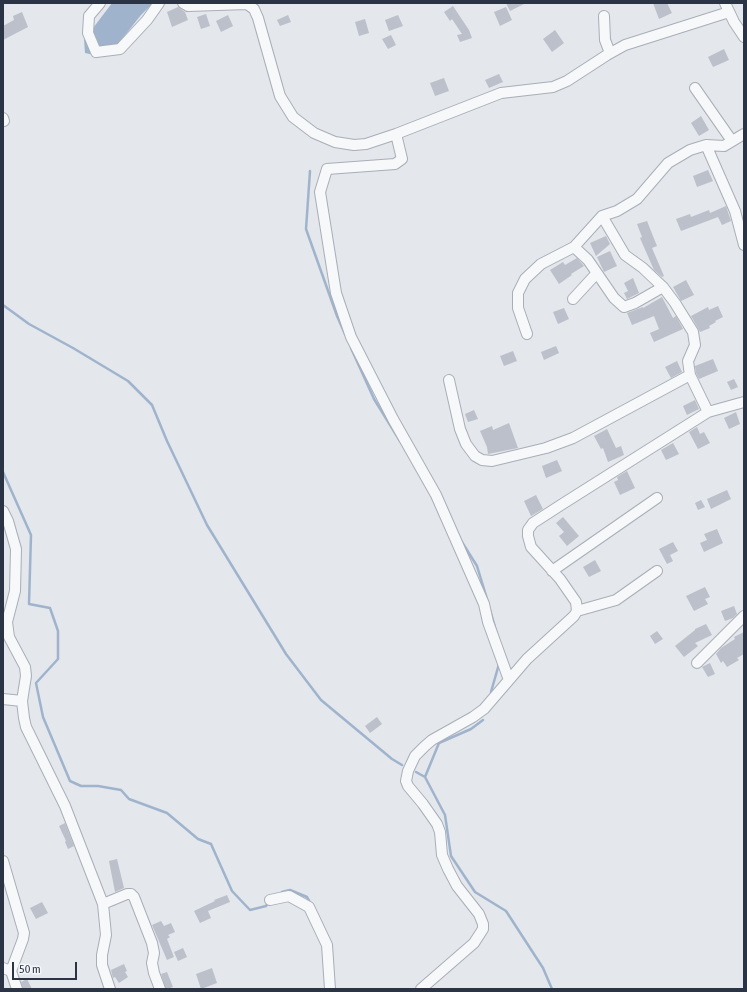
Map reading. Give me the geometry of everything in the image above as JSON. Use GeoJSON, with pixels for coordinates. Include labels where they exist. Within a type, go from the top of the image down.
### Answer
{"type":"FeatureCollection","features":[{"type":"Feature","properties":{"kind":"street"},"geometry":{"type":"LineString","coordinates":[[100,3],[89,16],[88,33],[96,52],[120,49],[147,20],[159,3]]}},
{"type":"Feature","properties":{"kind":"street"},"geometry":{"type":"LineString","coordinates":[[183,3],[188,6],[247,3],[254,9],[258,18],[280,96],[293,117],[314,133],[335,142],[354,145],[366,144],[396,134],[501,93],[553,86],[567,81],[610,53],[625,46],[727,7],[744,37]]}},
{"type":"Feature","properties":{"kind":"street"},"geometry":{"type":"LineString","coordinates":[[604,16],[605,40],[610,53]]}},
{"type":"Feature","properties":{"kind":"street"},"geometry":{"type":"LineString","coordinates":[[695,88],[732,141]]}},
{"type":"Feature","properties":{"kind":"street"},"geometry":{"type":"LineString","coordinates":[[396,134],[402,159],[395,164],[327,169],[320,192],[336,293],[352,337],[393,419],[436,495],[484,604],[488,622],[509,680]]}},
{"type":"Feature","properties":{"kind":"street"},"geometry":{"type":"LineString","coordinates":[[527,334],[518,308],[518,293],[524,280],[541,264],[574,247],[602,216],[617,211],[637,199],[668,163],[690,150],[706,145],[724,146],[744,134]]}},
{"type":"Feature","properties":{"kind":"street"},"geometry":{"type":"LineString","coordinates":[[706,145],[735,211],[744,245]]}},
{"type":"Feature","properties":{"kind":"street"},"geometry":{"type":"LineString","coordinates":[[602,216],[625,255],[643,268],[662,288],[675,303],[693,332],[695,345],[688,362],[690,375],[708,412]]}},
{"type":"Feature","properties":{"kind":"street"},"geometry":{"type":"LineString","coordinates":[[574,247],[588,260],[596,274],[614,298],[624,307],[635,303],[662,288]]}},
{"type":"Feature","properties":{"kind":"street"},"geometry":{"type":"LineString","coordinates":[[573,299],[596,274]]}},
{"type":"Feature","properties":{"kind":"street"},"geometry":{"type":"LineString","coordinates":[[449,380],[460,429],[466,444],[475,456],[482,460],[492,460],[546,448],[574,438],[690,375]]}},
{"type":"Feature","properties":{"kind":"street"},"geometry":{"type":"LineString","coordinates":[[421,989],[474,943],[483,929],[483,924],[479,914],[457,886],[448,869],[442,855],[440,832],[437,824],[408,786],[406,781],[408,771],[419,751],[432,740],[473,717],[484,709],[528,659],[574,616],[577,611],[576,602],[531,547],[528,530],[533,523],[708,412],[744,402]]}},
{"type":"Feature","properties":{"kind":"street"},"geometry":{"type":"LineString","coordinates":[[552,571],[657,498]]}},
{"type":"Feature","properties":{"kind":"street"},"geometry":{"type":"LineString","coordinates":[[3,511],[8,521],[16,549],[15,591],[8,622],[9,637],[25,667],[26,676],[22,702],[24,718],[26,726],[65,806],[103,904],[106,935],[102,955],[102,964],[110,989]]}},
{"type":"Feature","properties":{"kind":"street"},"geometry":{"type":"LineString","coordinates":[[577,611],[616,600],[657,571]]}},
{"type":"Feature","properties":{"kind":"street"},"geometry":{"type":"LineString","coordinates":[[697,663],[744,616]]}},
{"type":"Feature","properties":{"kind":"street"},"geometry":{"type":"LineString","coordinates":[[3,699],[22,702]]}},
{"type":"Feature","properties":{"kind":"street"},"geometry":{"type":"LineString","coordinates":[[3,861],[24,933],[7,970],[17,989]]}},
{"type":"Feature","properties":{"kind":"street"},"geometry":{"type":"LineString","coordinates":[[103,904],[127,894],[131,894],[134,897],[152,943],[154,953],[152,964],[160,989]]}},
{"type":"Feature","properties":{"kind":"street"},"geometry":{"type":"LineString","coordinates":[[270,900],[289,896],[309,907],[327,945],[330,989]]}},
{"type":"Feature","properties":{"kind":"water"},"geometry":{"type":"Polygon","coordinates":[[[112,3],[153,3],[141,15],[118,44],[99,56],[85,53],[84,40],[112,3]]]}},
{"type":"Feature","properties":{"kind":"building"},"geometry":{"type":"Polygon","coordinates":[[[506,3],[526,3],[510,11],[506,3]]]}},
{"type":"Feature","properties":{"kind":"building"},"geometry":{"type":"Polygon","coordinates":[[[653,3],[667,3],[672,13],[659,19],[653,3]]]}},
{"type":"Feature","properties":{"kind":"building"},"geometry":{"type":"Polygon","coordinates":[[[453,6],[469,30],[472,38],[460,42],[457,35],[462,34],[452,19],[450,21],[444,12],[453,6]]]}},
{"type":"Feature","properties":{"kind":"building"},"geometry":{"type":"Polygon","coordinates":[[[178,7],[185,12],[188,20],[172,27],[167,12],[178,7]]]}},
{"type":"Feature","properties":{"kind":"building"},"geometry":{"type":"Polygon","coordinates":[[[506,7],[512,20],[500,26],[494,12],[506,7]]]}},
{"type":"Feature","properties":{"kind":"building"},"geometry":{"type":"Polygon","coordinates":[[[22,12],[28,27],[3,40],[3,26],[14,20],[13,16],[22,12]]]}},
{"type":"Feature","properties":{"kind":"building"},"geometry":{"type":"Polygon","coordinates":[[[206,14],[210,26],[201,29],[197,17],[206,14]]]}},
{"type":"Feature","properties":{"kind":"building"},"geometry":{"type":"Polygon","coordinates":[[[228,15],[233,26],[221,32],[216,21],[228,15]]]}},
{"type":"Feature","properties":{"kind":"building"},"geometry":{"type":"Polygon","coordinates":[[[288,15],[291,22],[280,26],[277,20],[288,15]]]}},
{"type":"Feature","properties":{"kind":"building"},"geometry":{"type":"Polygon","coordinates":[[[398,15],[403,26],[389,31],[385,20],[398,15]]]}},
{"type":"Feature","properties":{"kind":"building"},"geometry":{"type":"Polygon","coordinates":[[[365,19],[369,33],[359,36],[355,22],[365,19]]]}},
{"type":"Feature","properties":{"kind":"building"},"geometry":{"type":"Polygon","coordinates":[[[555,30],[564,43],[552,52],[543,39],[555,30]]]}},
{"type":"Feature","properties":{"kind":"building"},"geometry":{"type":"Polygon","coordinates":[[[391,35],[396,45],[388,49],[382,39],[391,35]]]}},
{"type":"Feature","properties":{"kind":"building"},"geometry":{"type":"Polygon","coordinates":[[[724,49],[729,60],[713,67],[708,57],[724,49]]]}},
{"type":"Feature","properties":{"kind":"building"},"geometry":{"type":"Polygon","coordinates":[[[499,74],[503,82],[489,88],[485,80],[499,74]]]}},
{"type":"Feature","properties":{"kind":"building"},"geometry":{"type":"Polygon","coordinates":[[[444,78],[449,91],[435,96],[430,83],[444,78]]]}},
{"type":"Feature","properties":{"kind":"building"},"geometry":{"type":"Polygon","coordinates":[[[701,116],[709,130],[699,136],[691,123],[701,116]]]}},
{"type":"Feature","properties":{"kind":"building"},"geometry":{"type":"Polygon","coordinates":[[[708,170],[713,181],[697,187],[693,176],[708,170]]]}},
{"type":"Feature","properties":{"kind":"building"},"geometry":{"type":"Polygon","coordinates":[[[726,206],[731,221],[722,225],[718,217],[681,231],[676,219],[690,214],[691,217],[709,210],[710,213],[726,206]]]}},
{"type":"Feature","properties":{"kind":"building"},"geometry":{"type":"Polygon","coordinates":[[[647,221],[657,246],[652,248],[664,276],[662,277],[654,270],[640,238],[642,237],[637,224],[647,221]]]}},
{"type":"Feature","properties":{"kind":"building"},"geometry":{"type":"Polygon","coordinates":[[[606,236],[610,244],[596,256],[590,243],[606,236]]]}},
{"type":"Feature","properties":{"kind":"building"},"geometry":{"type":"Polygon","coordinates":[[[610,251],[617,266],[604,272],[597,257],[610,251]]]}},
{"type":"Feature","properties":{"kind":"building"},"geometry":{"type":"Polygon","coordinates":[[[577,258],[584,266],[559,284],[550,270],[563,262],[565,265],[577,258]]]}},
{"type":"Feature","properties":{"kind":"building"},"geometry":{"type":"Polygon","coordinates":[[[633,278],[639,293],[627,299],[624,293],[628,291],[624,283],[633,278]]]}},
{"type":"Feature","properties":{"kind":"building"},"geometry":{"type":"Polygon","coordinates":[[[686,280],[694,295],[681,301],[673,287],[686,280]]]}},
{"type":"Feature","properties":{"kind":"building"},"geometry":{"type":"Polygon","coordinates":[[[662,297],[673,318],[676,316],[683,329],[654,342],[650,333],[659,329],[654,316],[632,325],[627,313],[643,308],[662,297]]]}},
{"type":"Feature","properties":{"kind":"building"},"geometry":{"type":"Polygon","coordinates":[[[718,306],[723,317],[709,326],[710,328],[700,332],[691,316],[708,307],[709,310],[718,306]]]}},
{"type":"Feature","properties":{"kind":"building"},"geometry":{"type":"Polygon","coordinates":[[[564,308],[569,319],[558,324],[553,312],[564,308]]]}},
{"type":"Feature","properties":{"kind":"building"},"geometry":{"type":"Polygon","coordinates":[[[556,346],[559,353],[544,360],[541,352],[556,346]]]}},
{"type":"Feature","properties":{"kind":"building"},"geometry":{"type":"Polygon","coordinates":[[[513,351],[517,361],[504,366],[500,356],[513,351]]]}},
{"type":"Feature","properties":{"kind":"building"},"geometry":{"type":"Polygon","coordinates":[[[713,359],[718,371],[699,379],[695,366],[713,359]]]}},
{"type":"Feature","properties":{"kind":"building"},"geometry":{"type":"Polygon","coordinates":[[[677,361],[682,372],[671,378],[665,367],[677,361]]]}},
{"type":"Feature","properties":{"kind":"building"},"geometry":{"type":"Polygon","coordinates":[[[734,379],[738,387],[731,390],[727,382],[734,379]]]}},
{"type":"Feature","properties":{"kind":"building"},"geometry":{"type":"Polygon","coordinates":[[[695,400],[699,409],[687,415],[683,406],[695,400]]]}},
{"type":"Feature","properties":{"kind":"building"},"geometry":{"type":"Polygon","coordinates":[[[474,410],[478,419],[468,422],[465,414],[474,410]]]}},
{"type":"Feature","properties":{"kind":"building"},"geometry":{"type":"Polygon","coordinates":[[[736,412],[740,424],[729,429],[724,418],[736,412]]]}},
{"type":"Feature","properties":{"kind":"building"},"geometry":{"type":"Polygon","coordinates":[[[509,423],[518,448],[488,454],[487,447],[480,431],[492,426],[493,430],[509,423]]]}},
{"type":"Feature","properties":{"kind":"building"},"geometry":{"type":"Polygon","coordinates":[[[697,427],[700,434],[704,432],[710,443],[698,449],[689,432],[697,427]]]}},
{"type":"Feature","properties":{"kind":"building"},"geometry":{"type":"Polygon","coordinates":[[[607,429],[616,448],[621,446],[624,455],[608,462],[603,448],[601,449],[594,436],[607,429]]]}},
{"type":"Feature","properties":{"kind":"building"},"geometry":{"type":"Polygon","coordinates":[[[673,443],[679,454],[666,460],[661,450],[673,443]]]}},
{"type":"Feature","properties":{"kind":"building"},"geometry":{"type":"Polygon","coordinates":[[[557,460],[562,471],[546,478],[542,466],[557,460]]]}},
{"type":"Feature","properties":{"kind":"building"},"geometry":{"type":"Polygon","coordinates":[[[627,471],[635,488],[620,495],[614,482],[618,480],[617,477],[627,471]]]}},
{"type":"Feature","properties":{"kind":"building"},"geometry":{"type":"Polygon","coordinates":[[[727,490],[731,499],[711,509],[707,499],[727,490]]]}},
{"type":"Feature","properties":{"kind":"building"},"geometry":{"type":"Polygon","coordinates":[[[536,495],[543,509],[531,516],[524,501],[536,495]]]}},
{"type":"Feature","properties":{"kind":"building"},"geometry":{"type":"Polygon","coordinates":[[[701,500],[705,507],[698,510],[695,503],[701,500]]]}},
{"type":"Feature","properties":{"kind":"building"},"geometry":{"type":"Polygon","coordinates":[[[563,517],[579,536],[567,546],[559,536],[564,532],[556,523],[563,517]]]}},
{"type":"Feature","properties":{"kind":"building"},"geometry":{"type":"Polygon","coordinates":[[[717,529],[723,543],[704,552],[700,543],[707,540],[704,534],[717,529]]]}},
{"type":"Feature","properties":{"kind":"building"},"geometry":{"type":"Polygon","coordinates":[[[673,542],[678,551],[670,555],[673,561],[667,564],[659,549],[673,542]]]}},
{"type":"Feature","properties":{"kind":"building"},"geometry":{"type":"Polygon","coordinates":[[[595,560],[601,571],[589,577],[583,567],[595,560]]]}},
{"type":"Feature","properties":{"kind":"building"},"geometry":{"type":"Polygon","coordinates":[[[705,587],[710,597],[705,599],[708,604],[694,611],[686,596],[705,587]]]}},
{"type":"Feature","properties":{"kind":"building"},"geometry":{"type":"Polygon","coordinates":[[[734,606],[737,614],[733,618],[725,621],[721,611],[734,606]]]}},
{"type":"Feature","properties":{"kind":"building"},"geometry":{"type":"Polygon","coordinates":[[[706,624],[712,635],[695,643],[698,646],[684,657],[675,646],[695,629],[706,624]]]}},
{"type":"Feature","properties":{"kind":"building"},"geometry":{"type":"Polygon","coordinates":[[[657,631],[663,639],[655,644],[650,636],[657,631]]]}},
{"type":"Feature","properties":{"kind":"building"},"geometry":{"type":"Polygon","coordinates":[[[744,632],[744,654],[737,658],[739,660],[727,667],[723,661],[721,663],[716,654],[721,648],[735,639],[734,637],[744,632]]]}},
{"type":"Feature","properties":{"kind":"building"},"geometry":{"type":"Polygon","coordinates":[[[710,663],[715,674],[708,677],[702,667],[710,663]]]}},
{"type":"Feature","properties":{"kind":"building"},"geometry":{"type":"Polygon","coordinates":[[[377,717],[382,724],[370,733],[365,726],[377,717]]]}},
{"type":"Feature","properties":{"kind":"building"},"geometry":{"type":"Polygon","coordinates":[[[65,823],[74,846],[68,849],[59,826],[65,823]]]}},
{"type":"Feature","properties":{"kind":"building"},"geometry":{"type":"Polygon","coordinates":[[[117,859],[124,888],[115,892],[109,861],[117,859]]]}},
{"type":"Feature","properties":{"kind":"building"},"geometry":{"type":"Polygon","coordinates":[[[227,895],[230,902],[208,911],[211,918],[200,923],[194,911],[227,895]]]}},
{"type":"Feature","properties":{"kind":"building"},"geometry":{"type":"Polygon","coordinates":[[[42,902],[48,913],[36,919],[30,908],[42,902]]]}},
{"type":"Feature","properties":{"kind":"building"},"geometry":{"type":"Polygon","coordinates":[[[161,921],[164,926],[171,923],[175,932],[168,935],[170,937],[167,939],[174,957],[167,960],[152,925],[161,921]]]}},
{"type":"Feature","properties":{"kind":"building"},"geometry":{"type":"Polygon","coordinates":[[[183,948],[187,957],[178,961],[174,952],[183,948]]]}},
{"type":"Feature","properties":{"kind":"building"},"geometry":{"type":"Polygon","coordinates":[[[124,964],[127,971],[125,972],[128,977],[119,983],[115,977],[113,978],[111,970],[124,964]]]}},
{"type":"Feature","properties":{"kind":"building"},"geometry":{"type":"Polygon","coordinates":[[[212,968],[217,983],[201,989],[196,974],[212,968]]]}},
{"type":"Feature","properties":{"kind":"building"},"geometry":{"type":"Polygon","coordinates":[[[167,972],[173,987],[166,989],[161,974],[167,972]]]}},
{"type":"Feature","properties":{"kind":"building"},"geometry":{"type":"Polygon","coordinates":[[[27,979],[32,989],[23,989],[21,982],[27,979]]]}},
{"type":"Feature","properties":{"kind":"waterway"},"geometry":{"type":"LineString","coordinates":[[310,171],[306,229],[337,316],[345,334]]}},
{"type":"Feature","properties":{"kind":"waterway"},"geometry":{"type":"LineString","coordinates":[[3,305],[29,324],[128,381],[152,405],[167,441],[207,525],[286,654],[321,700],[392,759],[402,765]]}},
{"type":"Feature","properties":{"kind":"waterway"},"geometry":{"type":"LineString","coordinates":[[351,348],[374,399],[400,441]]}},
{"type":"Feature","properties":{"kind":"waterway"},"geometry":{"type":"LineString","coordinates":[[3,472],[31,535],[29,604],[50,608],[58,631],[58,659],[36,683],[43,717],[70,781],[81,786],[98,786],[121,790],[129,799],[167,813],[198,839],[211,844],[232,891],[250,910],[266,906],[268,903]]}},
{"type":"Feature","properties":{"kind":"waterway"},"geometry":{"type":"LineString","coordinates":[[460,539],[477,566],[487,599]]}},
{"type":"Feature","properties":{"kind":"waterway"},"geometry":{"type":"LineString","coordinates":[[490,610],[497,634]]}},
{"type":"Feature","properties":{"kind":"waterway"},"geometry":{"type":"LineString","coordinates":[[491,692],[499,664]]}},
{"type":"Feature","properties":{"kind":"waterway"},"geometry":{"type":"LineString","coordinates":[[425,777],[439,743],[471,729],[483,720]]}},
{"type":"Feature","properties":{"kind":"waterway"},"geometry":{"type":"LineString","coordinates":[[416,772],[425,777],[445,815],[451,856],[475,892],[506,911],[543,968],[552,989]]}},
{"type":"Feature","properties":{"kind":"waterway"},"geometry":{"type":"LineString","coordinates":[[282,892],[290,890],[307,897],[311,904]]}}]}
